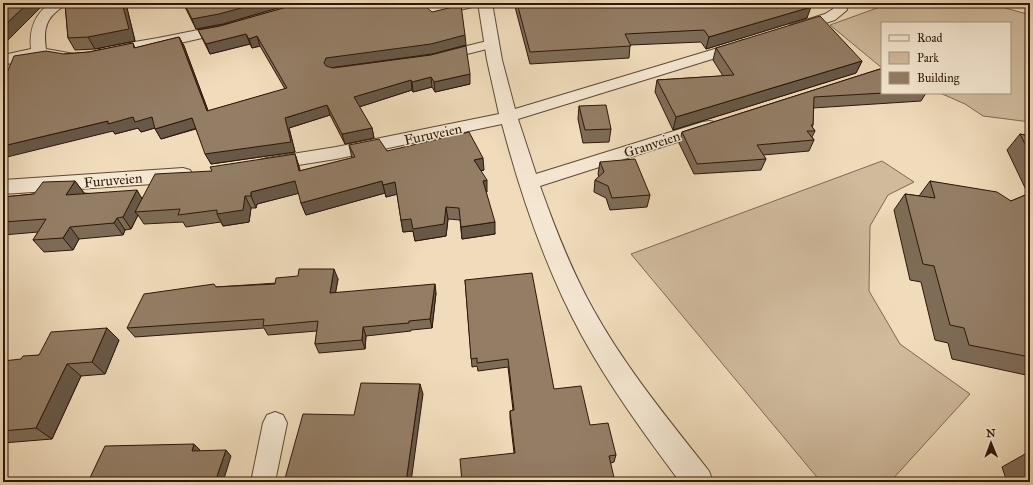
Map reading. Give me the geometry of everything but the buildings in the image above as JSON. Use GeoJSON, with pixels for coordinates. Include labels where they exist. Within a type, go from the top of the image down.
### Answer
{"type":"FeatureCollection","features":[{"type":"Feature","properties":{"kind":"street"},"geometry":{"type":"LineString","coordinates":[[39,52],[36,35],[43,16],[59,3]]}},
{"type":"Feature","properties":{"kind":"street"},"geometry":{"type":"LineString","coordinates":[[485,3],[491,44],[508,116],[529,183],[560,265],[590,328],[636,398],[698,482]]}},
{"type":"Feature","properties":{"kind":"street"},"geometry":{"type":"LineString","coordinates":[[778,34],[830,17],[840,10],[838,3]]}},
{"type":"Feature","properties":{"kind":"street"},"geometry":{"type":"LineString","coordinates":[[3,60],[39,52],[60,56],[88,55],[158,43],[245,23]]}},
{"type":"Feature","properties":{"kind":"street","name":"Furuveien"},"geometry":{"type":"LineString","coordinates":[[252,167],[359,149],[490,122],[755,41]]}},
{"type":"Feature","properties":{"kind":"street","name":"Granveien"},"geometry":{"type":"LineString","coordinates":[[529,183],[724,121]]}},
{"type":"Feature","properties":{"kind":"street","name":"Furuveien"},"geometry":{"type":"LineString","coordinates":[[3,186],[76,183],[199,173]]}},
{"type":"Feature","properties":{"kind":"lane"},"geometry":{"type":"LineString","coordinates":[[396,7],[444,11],[476,3]]}},
{"type":"Feature","properties":{"kind":"lane"},"geometry":{"type":"LineString","coordinates":[[432,59],[491,44]]}},
{"type":"Feature","properties":{"kind":"lane"},"geometry":{"type":"LineString","coordinates":[[262,482],[275,423]]}},
{"type":"Feature","properties":{"kind":"green space"},"geometry":{"type":"Polygon","coordinates":[[[891,3],[988,3],[1030,15],[1030,122],[983,116],[965,104],[942,94],[1011,94],[1011,22],[881,22],[881,67],[830,25],[891,3]]]}},
{"type":"Feature","properties":{"kind":"green space"},"geometry":{"type":"Polygon","coordinates":[[[882,161],[914,182],[888,195],[870,226],[869,291],[900,344],[970,394],[890,482],[821,482],[631,254],[882,161]]]}}]}
